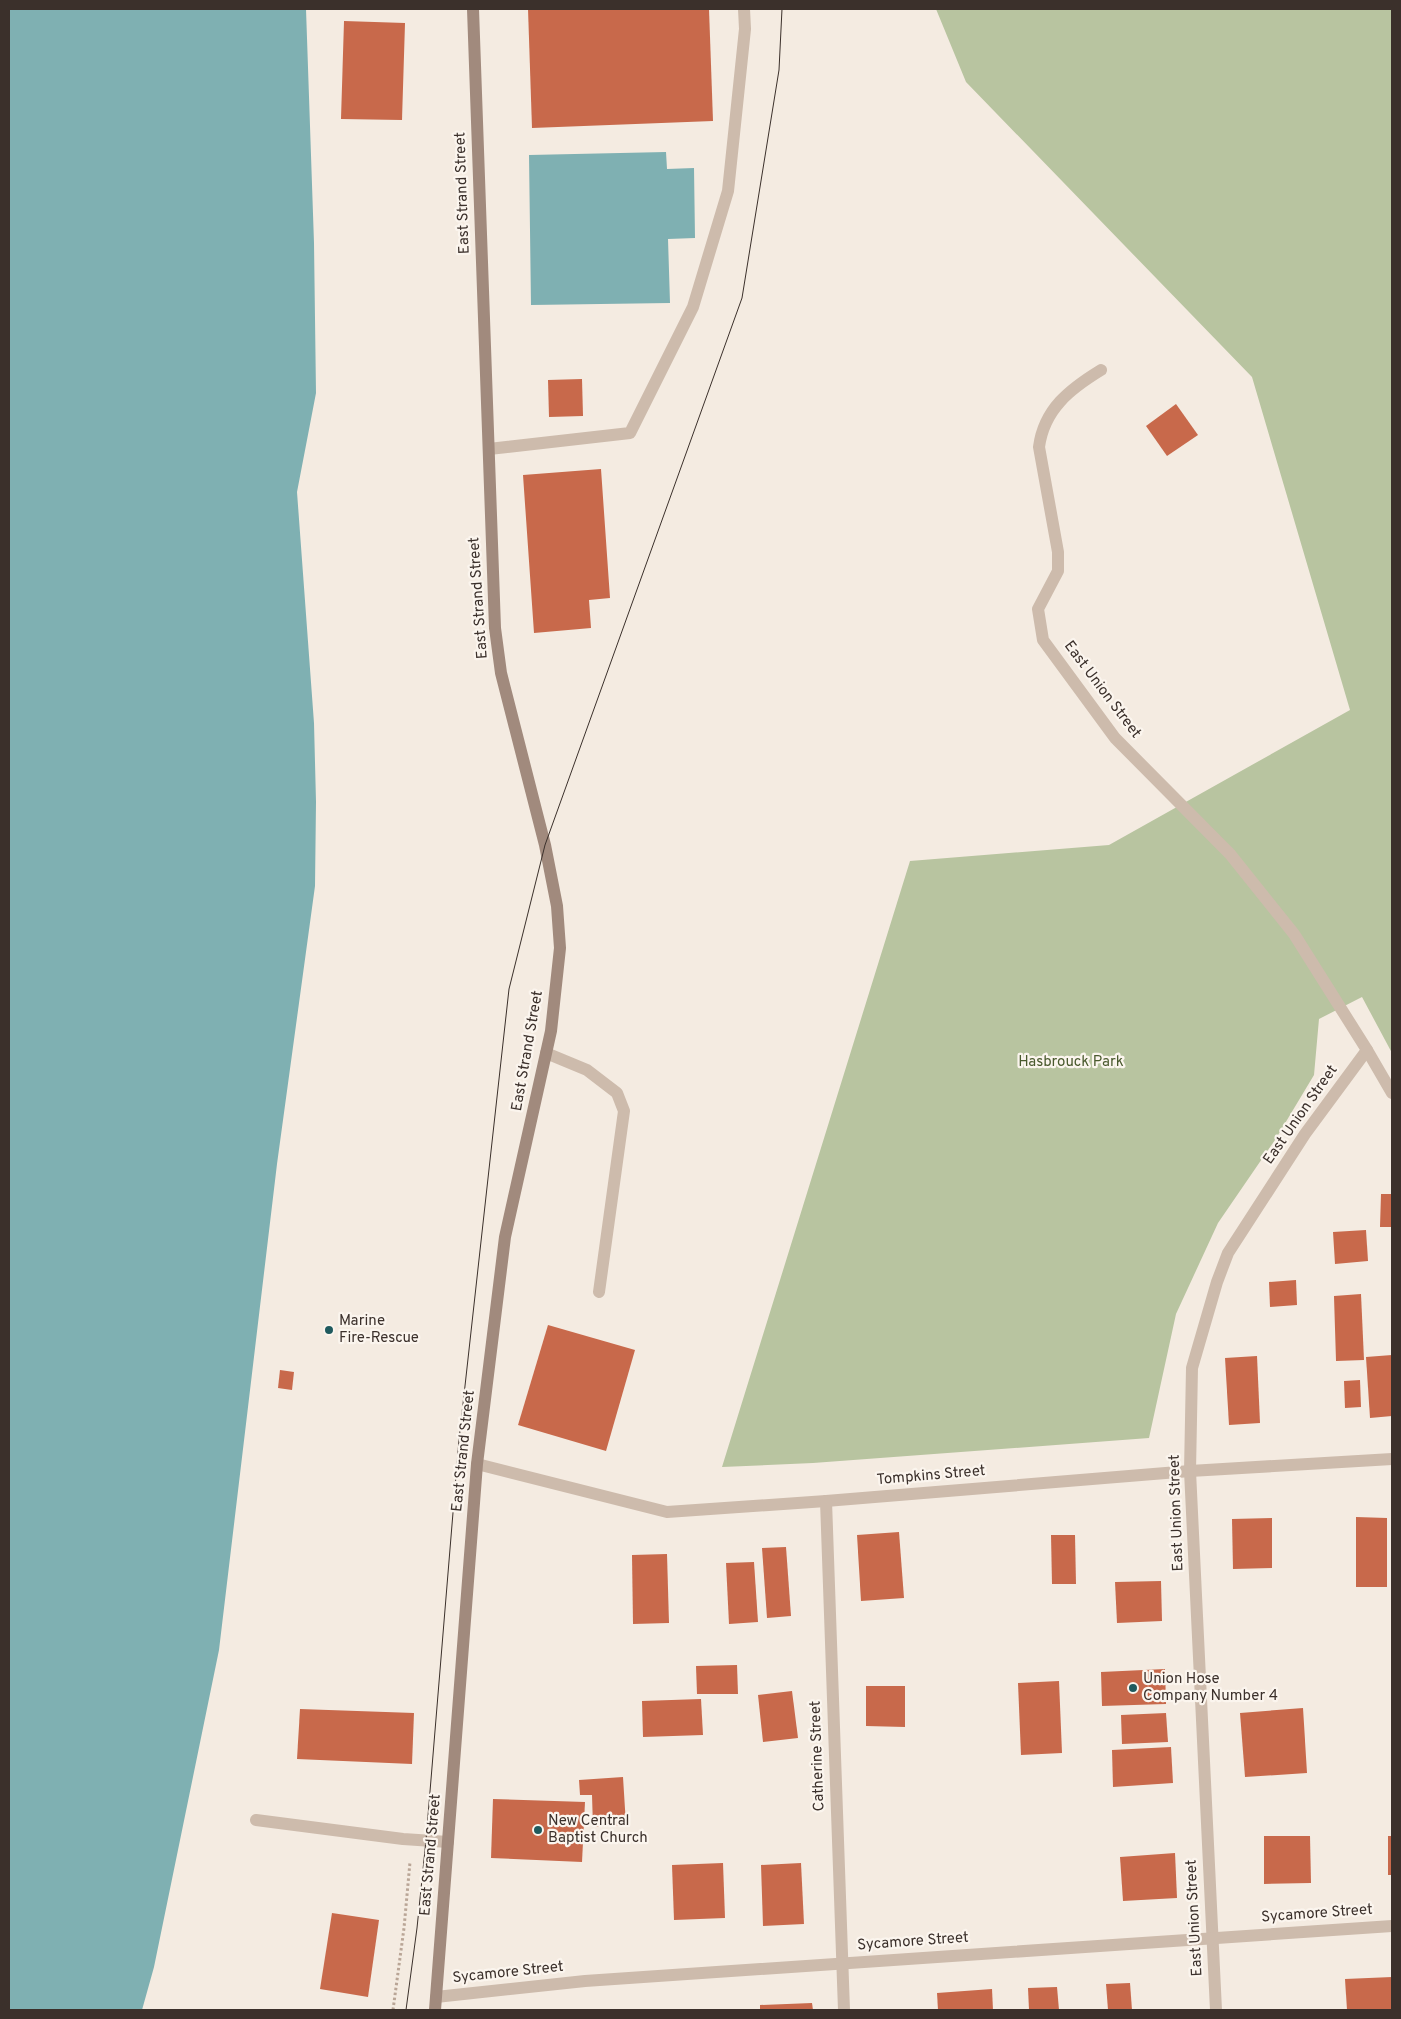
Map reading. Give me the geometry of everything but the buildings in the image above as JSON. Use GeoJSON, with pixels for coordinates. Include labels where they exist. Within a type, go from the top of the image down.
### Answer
{"type":"FeatureCollection","features":[{"type":"Feature","properties":{"kind":"street","name":"East Strand Street"},"geometry":{"type":"LineString","coordinates":[[435,2004],[477,1464],[506,1237],[551,1031],[560,948],[557,915],[545,845],[501,673],[495,628],[473,9]]}},
{"type":"Feature","properties":{"kind":"street"},"geometry":{"type":"LineString","coordinates":[[489,450],[630,433],[693,307],[728,191],[745,29],[744,9]]}},
{"type":"Feature","properties":{"kind":"street","name":"East Union Street"},"geometry":{"type":"LineString","coordinates":[[1101,370],[1085,379],[1054,406],[1041,432],[1039,447],[1058,552],[1058,571],[1038,610],[1044,640],[1115,738],[1230,854],[1288,927],[1367,1050],[1305,1134],[1228,1253],[1192,1368],[1190,1471],[1216,2010]]}},
{"type":"Feature","properties":{"kind":"street"},"geometry":{"type":"LineString","coordinates":[[1367,1050],[1392,1093]]}},
{"type":"Feature","properties":{"kind":"street"},"geometry":{"type":"LineString","coordinates":[[546,1053],[587,1070],[617,1093],[624,1111],[599,1292]]}},
{"type":"Feature","properties":{"kind":"street","name":"Tompkins Street"},"geometry":{"type":"LineString","coordinates":[[477,1464],[667,1512],[1190,1471],[1392,1459]]}},
{"type":"Feature","properties":{"kind":"street","name":"Catherine Street"},"geometry":{"type":"LineString","coordinates":[[826,1501],[844,2010]]}},
{"type":"Feature","properties":{"kind":"street"},"geometry":{"type":"LineString","coordinates":[[256,1820],[448,1842]]}},
{"type":"Feature","properties":{"kind":"street","name":"Sycamore Street"},"geometry":{"type":"LineString","coordinates":[[435,2004],[585,1981],[1392,1926]]}},
{"type":"Feature","properties":{"kind":"path"},"geometry":{"type":"LineString","coordinates":[[393,2010],[404,1928],[412,1839]]}},
{"type":"Feature","properties":{"kind":"green space","name":"Hasbrouck Park"},"geometry":{"type":"Polygon","coordinates":[[[936,9],[1392,9],[1392,1053],[1362,997],[1319,1019],[1314,1075],[1275,1140],[1218,1223],[1176,1314],[1149,1438],[813,1463],[722,1467],[910,861],[1109,845],[1350,710],[1252,377],[966,82],[936,9]]]}},
{"type":"Feature","properties":{"kind":"water"},"geometry":{"type":"Polygon","coordinates":[[[9,9],[306,9],[314,243],[316,393],[297,492],[314,723],[316,802],[315,886],[277,1164],[219,1650],[154,1967],[142,2010],[9,2010],[9,9]]]}},
{"type":"Feature","properties":{"kind":"water"},"geometry":{"type":"Polygon","coordinates":[[[666,152],[667,169],[694,168],[695,238],[668,239],[670,303],[531,305],[529,155],[666,152]]]}},
{"type":"Feature","properties":{"kind":"tram line"},"geometry":{"type":"LineString","coordinates":[[406,2010],[426,1840],[459,1440],[509,989],[545,845],[742,298],[779,70],[782,9]]}},
{"type":"Feature","properties":{"kind":"place","name":"Marine Fire-Rescue"},"geometry":{"type":"Point","coordinates":[329,1330]}},
{"type":"Feature","properties":{"kind":"place","name":"Union Hose Company Number 4"},"geometry":{"type":"Point","coordinates":[1133,1688]}},
{"type":"Feature","properties":{"kind":"place","name":"New Central Baptist Church"},"geometry":{"type":"Point","coordinates":[538,1830]}}]}
